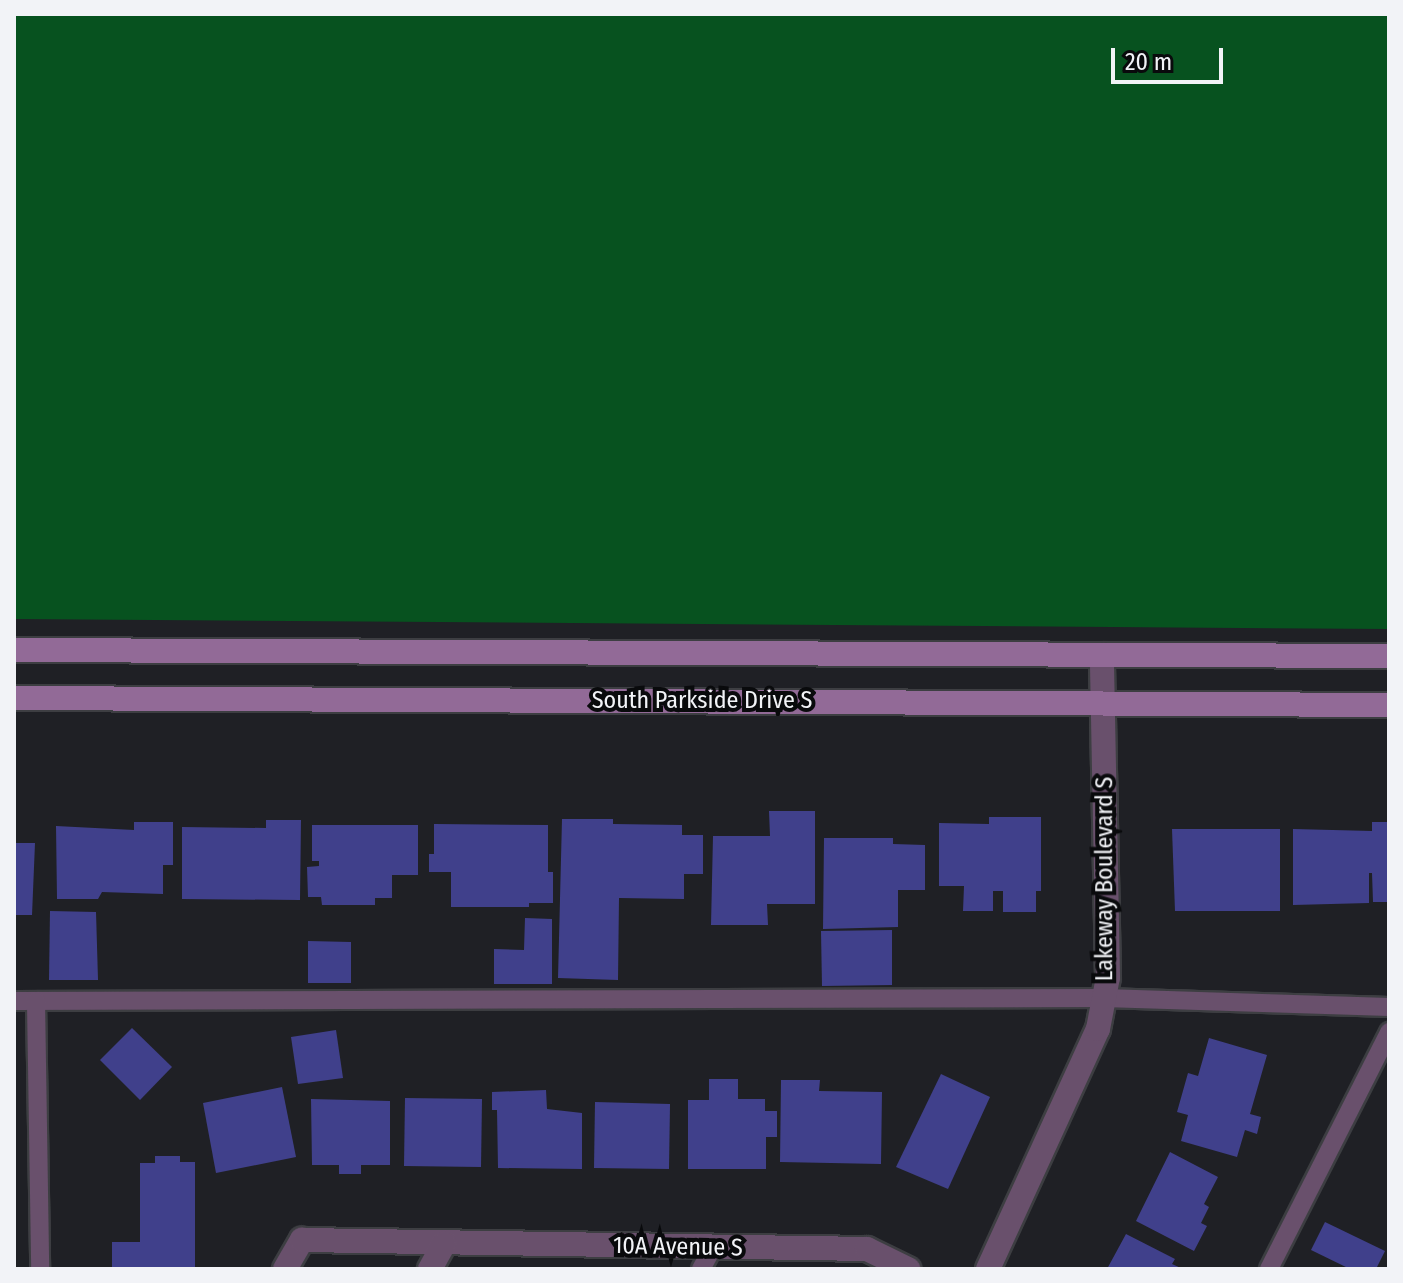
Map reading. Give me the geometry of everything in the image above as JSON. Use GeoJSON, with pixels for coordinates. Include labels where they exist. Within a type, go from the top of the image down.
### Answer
{"type":"FeatureCollection","features":[{"type":"Feature","properties":{"kind":"main road","name":"South Parkside Drive S"},"geometry":{"type":"LineString","coordinates":[[14,650],[1389,656]]}},
{"type":"Feature","properties":{"kind":"main road","name":"South Parkside Drive S"},"geometry":{"type":"LineString","coordinates":[[14,698],[1389,705]]}},
{"type":"Feature","properties":{"kind":"street","name":"Lakeway Boulevard S"},"geometry":{"type":"LineString","coordinates":[[988,1269],[1098,1029],[1108,977],[1102,655]]}},
{"type":"Feature","properties":{"kind":"street","name":"10A Avenue S"},"geometry":{"type":"LineString","coordinates":[[285,1269],[302,1240],[707,1258],[867,1249],[908,1269]]}},
{"type":"Feature","properties":{"kind":"street"},"geometry":{"type":"LineString","coordinates":[[430,1269],[444,1244]]}},
{"type":"Feature","properties":{"kind":"lane"},"geometry":{"type":"LineString","coordinates":[[14,1001],[1104,998],[1389,1007]]}},
{"type":"Feature","properties":{"kind":"lane"},"geometry":{"type":"LineString","coordinates":[[36,1001],[40,1269]]}},
{"type":"Feature","properties":{"kind":"lane"},"geometry":{"type":"LineString","coordinates":[[1269,1269],[1389,1032]]}},
{"type":"Feature","properties":{"kind":"green space"},"geometry":{"type":"Polygon","coordinates":[[[14,14],[1389,14],[1389,629],[14,619],[14,14]]]}},
{"type":"Feature","properties":{"kind":"building"},"geometry":{"type":"Polygon","coordinates":[[[769,811],[815,811],[815,904],[767,904],[768,925],[711,925],[713,836],[770,836],[769,811]]]}},
{"type":"Feature","properties":{"kind":"building"},"geometry":{"type":"Polygon","coordinates":[[[989,817],[1041,817],[1041,891],[1036,891],[1036,912],[1003,912],[1003,891],[993,891],[993,911],[963,911],[964,886],[939,886],[939,823],[989,824],[989,817]]]}},
{"type":"Feature","properties":{"kind":"building"},"geometry":{"type":"Polygon","coordinates":[[[562,819],[613,819],[613,824],[682,825],[682,835],[703,835],[703,874],[684,874],[684,899],[619,898],[618,980],[558,978],[562,819]]]}},
{"type":"Feature","properties":{"kind":"building"},"geometry":{"type":"Polygon","coordinates":[[[266,820],[301,820],[300,900],[182,899],[182,827],[266,828],[266,820]]]}},
{"type":"Feature","properties":{"kind":"building"},"geometry":{"type":"Polygon","coordinates":[[[134,822],[173,822],[173,865],[163,865],[163,894],[102,892],[98,899],[57,899],[56,826],[134,830],[134,822]]]}},
{"type":"Feature","properties":{"kind":"building"},"geometry":{"type":"Polygon","coordinates":[[[1372,822],[1389,822],[1389,902],[1373,902],[1372,873],[1369,873],[1369,903],[1293,905],[1293,829],[1372,831],[1372,822]]]}},
{"type":"Feature","properties":{"kind":"building"},"geometry":{"type":"Polygon","coordinates":[[[434,824],[548,825],[548,872],[553,872],[553,903],[529,903],[529,907],[451,907],[451,872],[429,872],[429,854],[434,854],[434,824]]]}},
{"type":"Feature","properties":{"kind":"building"},"geometry":{"type":"Polygon","coordinates":[[[312,825],[418,825],[418,875],[392,875],[392,898],[375,898],[375,905],[322,905],[321,897],[308,897],[307,867],[319,866],[319,861],[312,861],[312,825]]]}},
{"type":"Feature","properties":{"kind":"building"},"geometry":{"type":"Polygon","coordinates":[[[1172,829],[1280,829],[1280,911],[1175,911],[1172,829]]]}},
{"type":"Feature","properties":{"kind":"building"},"geometry":{"type":"Polygon","coordinates":[[[824,838],[893,838],[893,844],[925,845],[925,890],[898,890],[898,927],[823,929],[824,838]]]}},
{"type":"Feature","properties":{"kind":"building"},"geometry":{"type":"Polygon","coordinates":[[[14,843],[35,843],[32,915],[14,915],[14,843]]]}},
{"type":"Feature","properties":{"kind":"building"},"geometry":{"type":"Polygon","coordinates":[[[50,911],[96,912],[98,980],[49,980],[50,911]]]}},
{"type":"Feature","properties":{"kind":"building"},"geometry":{"type":"Polygon","coordinates":[[[525,918],[552,919],[552,984],[494,984],[494,949],[524,950],[525,918]]]}},
{"type":"Feature","properties":{"kind":"building"},"geometry":{"type":"Polygon","coordinates":[[[892,930],[892,985],[822,986],[821,931],[892,930]]]}},
{"type":"Feature","properties":{"kind":"building"},"geometry":{"type":"Polygon","coordinates":[[[308,941],[351,942],[351,983],[308,983],[308,941]]]}},
{"type":"Feature","properties":{"kind":"building"},"geometry":{"type":"Polygon","coordinates":[[[132,1028],[172,1067],[140,1100],[100,1060],[132,1028]]]}},
{"type":"Feature","properties":{"kind":"building"},"geometry":{"type":"Polygon","coordinates":[[[336,1030],[343,1078],[298,1084],[291,1037],[336,1030]]]}},
{"type":"Feature","properties":{"kind":"building"},"geometry":{"type":"Polygon","coordinates":[[[1209,1038],[1267,1055],[1250,1114],[1261,1117],[1257,1134],[1245,1130],[1237,1157],[1181,1141],[1188,1115],[1177,1112],[1188,1073],[1198,1076],[1209,1038]]]}},
{"type":"Feature","properties":{"kind":"building"},"geometry":{"type":"Polygon","coordinates":[[[941,1074],[990,1097],[948,1189],[896,1167],[941,1074]]]}},
{"type":"Feature","properties":{"kind":"building"},"geometry":{"type":"Polygon","coordinates":[[[709,1079],[738,1079],[738,1099],[765,1099],[765,1111],[777,1111],[777,1137],[766,1137],[766,1169],[688,1169],[688,1100],[709,1100],[709,1079]]]}},
{"type":"Feature","properties":{"kind":"building"},"geometry":{"type":"Polygon","coordinates":[[[781,1080],[820,1080],[819,1091],[882,1092],[881,1164],[780,1162],[781,1080]]]}},
{"type":"Feature","properties":{"kind":"building"},"geometry":{"type":"Polygon","coordinates":[[[282,1087],[296,1157],[216,1173],[203,1103],[282,1087]]]}},
{"type":"Feature","properties":{"kind":"building"},"geometry":{"type":"Polygon","coordinates":[[[546,1090],[547,1109],[582,1113],[582,1169],[498,1168],[497,1110],[492,1110],[492,1092],[546,1090]]]}},
{"type":"Feature","properties":{"kind":"building"},"geometry":{"type":"Polygon","coordinates":[[[405,1098],[482,1099],[481,1167],[404,1166],[405,1098]]]}},
{"type":"Feature","properties":{"kind":"building"},"geometry":{"type":"Polygon","coordinates":[[[311,1099],[390,1101],[390,1165],[361,1165],[361,1174],[339,1174],[339,1165],[312,1165],[311,1099]]]}},
{"type":"Feature","properties":{"kind":"building"},"geometry":{"type":"Polygon","coordinates":[[[595,1102],[670,1104],[669,1169],[594,1168],[595,1102]]]}},
{"type":"Feature","properties":{"kind":"building"},"geometry":{"type":"Polygon","coordinates":[[[1170,1152],[1218,1177],[1204,1204],[1209,1207],[1201,1223],[1207,1226],[1194,1251],[1136,1221],[1170,1152]]]}},
{"type":"Feature","properties":{"kind":"building"},"geometry":{"type":"Polygon","coordinates":[[[155,1156],[180,1156],[180,1162],[195,1162],[195,1269],[112,1269],[112,1242],[140,1242],[140,1163],[155,1163],[155,1156]]]}},
{"type":"Feature","properties":{"kind":"building"},"geometry":{"type":"Polygon","coordinates":[[[1325,1222],[1385,1251],[1376,1269],[1350,1269],[1311,1250],[1325,1222]]]}},
{"type":"Feature","properties":{"kind":"building"},"geometry":{"type":"Polygon","coordinates":[[[1126,1234],[1175,1259],[1172,1264],[1183,1269],[1107,1269],[1126,1234]]]}}]}
